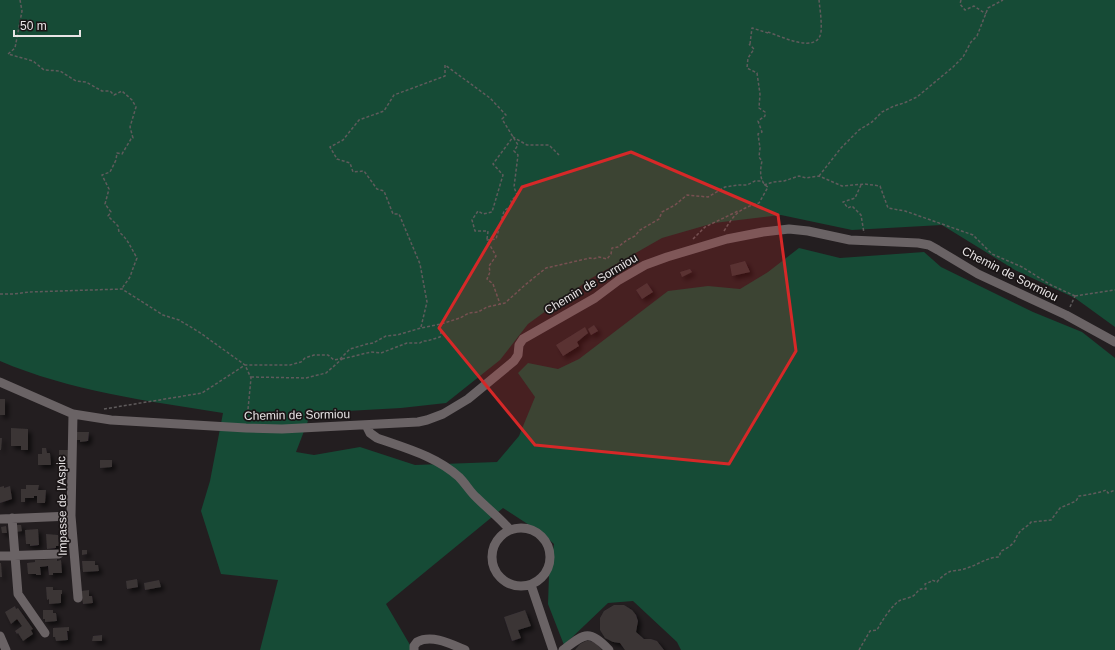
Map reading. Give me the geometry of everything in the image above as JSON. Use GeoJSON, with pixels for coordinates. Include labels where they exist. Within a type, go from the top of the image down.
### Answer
{"type":"FeatureCollection","features":[{"type":"Feature","properties":{"kind":"street","name":"Chemin de Sormiou"},"geometry":{"type":"LineString","coordinates":[[0,382],[73,414],[111,420],[282,429],[418,422],[444,414],[468,399],[514,361],[518,356],[519,345],[523,339],[595,298],[619,280],[645,265],[717,241],[763,232],[789,229],[804,230],[850,240],[924,244],[938,250],[985,277],[1066,315],[1115,342]]}},
{"type":"Feature","properties":{"kind":"street","name":"Impasse de l'Aspic"},"geometry":{"type":"LineString","coordinates":[[73,414],[71,516],[78,598]]}},
{"type":"Feature","properties":{"kind":"street"},"geometry":{"type":"LineString","coordinates":[[366,425],[370,433],[377,438],[428,457],[450,470],[465,484],[478,500],[500,518],[510,530]]}},
{"type":"Feature","properties":{"kind":"street"},"geometry":{"type":"LineString","coordinates":[[0,519],[71,516]]}},
{"type":"Feature","properties":{"kind":"street"},"geometry":{"type":"LineString","coordinates":[[12,518],[18,594],[45,633]]}},
{"type":"Feature","properties":{"kind":"street"},"geometry":{"type":"LineString","coordinates":[[522,529],[534,532],[544,540],[549,551],[550,559],[546,571],[538,581],[531,585],[516,586],[509,584],[503,580],[494,568],[492,553],[494,546],[498,540],[510,530],[522,529]]}},
{"type":"Feature","properties":{"kind":"street"},"geometry":{"type":"LineString","coordinates":[[0,556],[58,554]]}},
{"type":"Feature","properties":{"kind":"street"},"geometry":{"type":"LineString","coordinates":[[531,585],[553,650]]}},
{"type":"Feature","properties":{"kind":"street"},"geometry":{"type":"LineString","coordinates":[[0,636],[6,650]]}},
{"type":"Feature","properties":{"kind":"street"},"geometry":{"type":"LineString","coordinates":[[563,650],[578,638],[593,636],[599,639],[608,650]]}},
{"type":"Feature","properties":{"kind":"street"},"geometry":{"type":"LineString","coordinates":[[414,650],[416,642],[428,640],[444,641],[465,650]]}},
{"type":"Feature","properties":{"kind":"path"},"geometry":{"type":"LineString","coordinates":[[20,0],[22,11],[15,48],[8,54],[33,61],[44,70],[60,70],[76,81],[86,82],[102,91],[110,91],[114,95],[122,91],[132,100],[136,107],[130,127],[133,138],[122,154],[117,154],[116,160],[110,172],[102,175],[109,189],[105,204],[111,212],[108,216],[118,226],[119,232],[127,238],[128,243],[137,258],[131,275],[122,289]]}},
{"type":"Feature","properties":{"kind":"path"},"geometry":{"type":"LineString","coordinates":[[717,241],[732,217],[744,208],[759,203],[768,187],[764,185],[760,176],[762,161],[759,157],[760,148],[758,134],[762,132],[758,121],[765,116],[765,112],[759,108],[760,94],[757,73],[747,68],[748,58],[754,49],[749,44],[752,28],[803,44],[815,41],[821,34],[820,0]]}},
{"type":"Feature","properties":{"kind":"path"},"geometry":{"type":"LineString","coordinates":[[961,0],[960,4],[965,10],[974,6],[986,14]]}},
{"type":"Feature","properties":{"kind":"path"},"geometry":{"type":"LineString","coordinates":[[819,176],[841,148],[859,130],[872,122],[882,112],[918,97],[953,67],[963,57],[971,42],[977,36],[988,8],[1003,0]]}},
{"type":"Feature","properties":{"kind":"path"},"geometry":{"type":"LineString","coordinates":[[421,328],[427,302],[420,264],[399,214],[393,214],[384,191],[377,189],[364,172],[353,172],[350,163],[337,159],[330,147],[344,140],[359,120],[384,110],[394,95],[445,76],[446,65],[490,98],[506,115],[502,119],[518,145],[514,150],[518,155],[514,187],[517,195],[511,201],[512,204],[504,211],[496,239],[487,240],[496,256],[489,266],[490,272],[487,280],[492,284],[500,304]]}},
{"type":"Feature","properties":{"kind":"path"},"geometry":{"type":"LineString","coordinates":[[513,137],[527,145],[549,145],[559,155]]}},
{"type":"Feature","properties":{"kind":"path"},"geometry":{"type":"LineString","coordinates":[[487,239],[488,231],[475,231],[472,220],[478,211],[483,214],[492,212],[503,174],[493,164],[513,137]]}},
{"type":"Feature","properties":{"kind":"path"},"geometry":{"type":"LineString","coordinates":[[764,185],[799,176],[806,178],[819,176],[842,186],[865,184],[880,186],[888,208],[905,212],[972,235],[992,254],[1022,267],[1051,285],[1075,296],[1115,290]]}},
{"type":"Feature","properties":{"kind":"path"},"geometry":{"type":"LineString","coordinates":[[251,377],[306,378],[326,373],[350,349],[373,343],[386,336],[397,335],[441,324],[460,318],[469,313],[478,312],[487,307],[505,303],[546,268],[590,258],[593,259],[599,257],[607,259],[611,254],[612,248],[618,247],[635,236],[640,230],[660,219],[662,212],[675,205],[687,195],[708,197],[725,187],[746,185],[755,181],[763,181]]}},
{"type":"Feature","properties":{"kind":"path"},"geometry":{"type":"LineString","coordinates":[[861,185],[855,198],[844,202],[848,208],[852,206],[861,215],[865,234]]}},
{"type":"Feature","properties":{"kind":"path"},"geometry":{"type":"LineString","coordinates":[[690,242],[705,227],[742,210]]}},
{"type":"Feature","properties":{"kind":"path"},"geometry":{"type":"LineString","coordinates":[[0,294],[122,289],[163,316],[179,320],[199,332],[245,365],[251,378],[246,428]]}},
{"type":"Feature","properties":{"kind":"path"},"geometry":{"type":"LineString","coordinates":[[1066,315],[1075,296]]}},
{"type":"Feature","properties":{"kind":"path"},"geometry":{"type":"LineString","coordinates":[[103,409],[202,392],[245,365],[290,364],[301,362],[305,358],[314,355],[328,355],[334,360],[371,352],[380,352],[407,343],[420,343],[440,337],[441,333],[439,327],[441,324]]}},
{"type":"Feature","properties":{"kind":"path"},"geometry":{"type":"LineString","coordinates":[[859,650],[870,631],[877,630],[882,620],[897,602],[913,596],[922,588],[926,589],[925,584],[932,580],[937,582],[939,578],[949,572],[965,569],[989,559],[1000,557],[1001,551],[1009,548],[1018,534],[1031,522],[1051,520],[1060,508],[1076,501],[1079,496],[1106,490],[1108,493],[1115,490]]}},
{"type":"Feature","properties":{"kind":"highlighted area"},"geometry":{"type":"Polygon","coordinates":[[[631,152],[778,215],[796,351],[729,464],[535,445],[439,328],[522,187],[631,152]]]}},
{"type":"Feature","properties":{"kind":"green space"},"geometry":{"type":"Polygon","coordinates":[[[0,0],[1115,0],[1115,327],[1075,298],[1015,270],[942,225],[852,230],[781,215],[714,223],[662,238],[590,279],[528,324],[500,360],[446,403],[401,408],[311,413],[296,452],[314,455],[360,447],[415,465],[497,462],[519,436],[535,397],[518,373],[528,363],[558,369],[579,359],[668,291],[708,286],[740,289],[768,272],[799,248],[840,258],[924,252],[941,267],[1033,312],[1082,332],[1115,358],[1115,650],[681,650],[677,642],[633,601],[608,603],[564,645],[548,604],[549,575],[554,544],[543,534],[503,508],[386,604],[413,650],[260,650],[278,580],[221,574],[201,511],[210,481],[223,413],[110,394],[54,380],[0,361],[0,0]]]}},
{"type":"Feature","properties":{"kind":"building"},"geometry":{"type":"Polygon","coordinates":[[[745,261],[750,272],[732,276],[730,265],[745,261]]]}},
{"type":"Feature","properties":{"kind":"building"},"geometry":{"type":"Polygon","coordinates":[[[690,269],[692,272],[682,277],[680,272],[690,269]]]}},
{"type":"Feature","properties":{"kind":"building"},"geometry":{"type":"Polygon","coordinates":[[[647,283],[653,292],[642,299],[636,290],[647,283]]]}},
{"type":"Feature","properties":{"kind":"building"},"geometry":{"type":"Polygon","coordinates":[[[594,325],[598,331],[591,335],[588,329],[594,325]]]}},
{"type":"Feature","properties":{"kind":"building"},"geometry":{"type":"Polygon","coordinates":[[[585,327],[588,333],[577,342],[579,346],[563,356],[556,345],[585,327]]]}},
{"type":"Feature","properties":{"kind":"building"},"geometry":{"type":"Polygon","coordinates":[[[0,399],[5,399],[5,415],[0,415],[0,399]]]}},
{"type":"Feature","properties":{"kind":"building"},"geometry":{"type":"Polygon","coordinates":[[[11,428],[28,429],[28,450],[21,450],[21,446],[11,446],[11,428]]]}},
{"type":"Feature","properties":{"kind":"building"},"geometry":{"type":"Polygon","coordinates":[[[75,432],[89,432],[88,441],[80,442],[80,440],[75,440],[75,432]]]}},
{"type":"Feature","properties":{"kind":"building"},"geometry":{"type":"Polygon","coordinates":[[[0,438],[2,438],[1,450],[0,450],[0,438]]]}},
{"type":"Feature","properties":{"kind":"building"},"geometry":{"type":"Polygon","coordinates":[[[42,448],[46,448],[47,453],[50,453],[51,465],[38,465],[38,454],[42,454],[42,448]]]}},
{"type":"Feature","properties":{"kind":"building"},"geometry":{"type":"Polygon","coordinates":[[[59,450],[68,450],[68,462],[66,467],[59,463],[59,450]]]}},
{"type":"Feature","properties":{"kind":"building"},"geometry":{"type":"Polygon","coordinates":[[[100,460],[112,460],[112,467],[100,468],[100,460]]]}},
{"type":"Feature","properties":{"kind":"building"},"geometry":{"type":"Polygon","coordinates":[[[26,485],[39,485],[38,490],[46,490],[45,503],[37,503],[37,496],[34,496],[34,498],[25,498],[25,502],[21,502],[21,489],[26,489],[26,485]]]}},
{"type":"Feature","properties":{"kind":"building"},"geometry":{"type":"Polygon","coordinates":[[[4,486],[4,488],[10,486],[12,499],[0,503],[0,487],[4,486]]]}},
{"type":"Feature","properties":{"kind":"building"},"geometry":{"type":"Polygon","coordinates":[[[16,525],[21,525],[22,531],[16,532],[16,525]]]}},
{"type":"Feature","properties":{"kind":"building"},"geometry":{"type":"Polygon","coordinates":[[[6,526],[7,533],[2,533],[1,527],[6,526]]]}},
{"type":"Feature","properties":{"kind":"building"},"geometry":{"type":"Polygon","coordinates":[[[38,529],[39,545],[30,546],[30,544],[26,544],[25,530],[38,529]]]}},
{"type":"Feature","properties":{"kind":"building"},"geometry":{"type":"Polygon","coordinates":[[[46,534],[58,535],[59,546],[56,546],[56,548],[47,549],[46,534]]]}},
{"type":"Feature","properties":{"kind":"building"},"geometry":{"type":"Polygon","coordinates":[[[82,550],[87,550],[87,554],[82,555],[82,550]]]}},
{"type":"Feature","properties":{"kind":"building"},"geometry":{"type":"Polygon","coordinates":[[[57,559],[57,561],[61,560],[62,573],[53,573],[53,575],[49,575],[48,566],[40,567],[41,575],[28,574],[27,563],[35,562],[35,560],[57,559]]]}},
{"type":"Feature","properties":{"kind":"building"},"geometry":{"type":"Polygon","coordinates":[[[82,561],[95,561],[95,565],[98,565],[99,571],[83,572],[82,561]]]}},
{"type":"Feature","properties":{"kind":"building"},"geometry":{"type":"Polygon","coordinates":[[[1,563],[2,577],[0,577],[1,563]]]}},
{"type":"Feature","properties":{"kind":"building"},"geometry":{"type":"Polygon","coordinates":[[[137,579],[138,587],[127,589],[126,581],[137,579]]]}},
{"type":"Feature","properties":{"kind":"building"},"geometry":{"type":"Polygon","coordinates":[[[159,580],[161,587],[145,590],[144,583],[159,580]]]}},
{"type":"Feature","properties":{"kind":"building"},"geometry":{"type":"Polygon","coordinates":[[[46,587],[53,587],[53,590],[62,590],[61,603],[49,604],[49,599],[47,600],[46,587]]]}},
{"type":"Feature","properties":{"kind":"building"},"geometry":{"type":"Polygon","coordinates":[[[89,590],[89,596],[92,596],[93,603],[83,604],[81,591],[89,590]]]}},
{"type":"Feature","properties":{"kind":"building"},"geometry":{"type":"Polygon","coordinates":[[[614,605],[624,605],[632,610],[638,621],[636,632],[644,639],[657,641],[664,650],[625,650],[620,643],[613,642],[605,638],[600,630],[600,618],[604,611],[614,605]]]}},
{"type":"Feature","properties":{"kind":"building"},"geometry":{"type":"Polygon","coordinates":[[[15,606],[33,629],[31,630],[33,634],[23,641],[15,631],[22,626],[17,619],[11,624],[5,612],[15,606]]]}},
{"type":"Feature","properties":{"kind":"building"},"geometry":{"type":"Polygon","coordinates":[[[43,610],[53,610],[53,613],[56,613],[57,621],[45,622],[45,619],[43,619],[43,610]]]}},
{"type":"Feature","properties":{"kind":"building"},"geometry":{"type":"Polygon","coordinates":[[[525,610],[531,626],[518,630],[521,638],[512,641],[504,617],[525,610]]]}},
{"type":"Feature","properties":{"kind":"building"},"geometry":{"type":"Polygon","coordinates":[[[69,627],[69,631],[67,631],[68,640],[56,641],[55,637],[53,637],[53,628],[69,627]]]}},
{"type":"Feature","properties":{"kind":"building"},"geometry":{"type":"Polygon","coordinates":[[[102,635],[102,641],[92,641],[93,636],[102,635]]]}},
{"type":"Feature","properties":{"kind":"building"},"geometry":{"type":"Polygon","coordinates":[[[590,641],[596,643],[602,650],[575,650],[580,644],[590,641]]]}}]}
